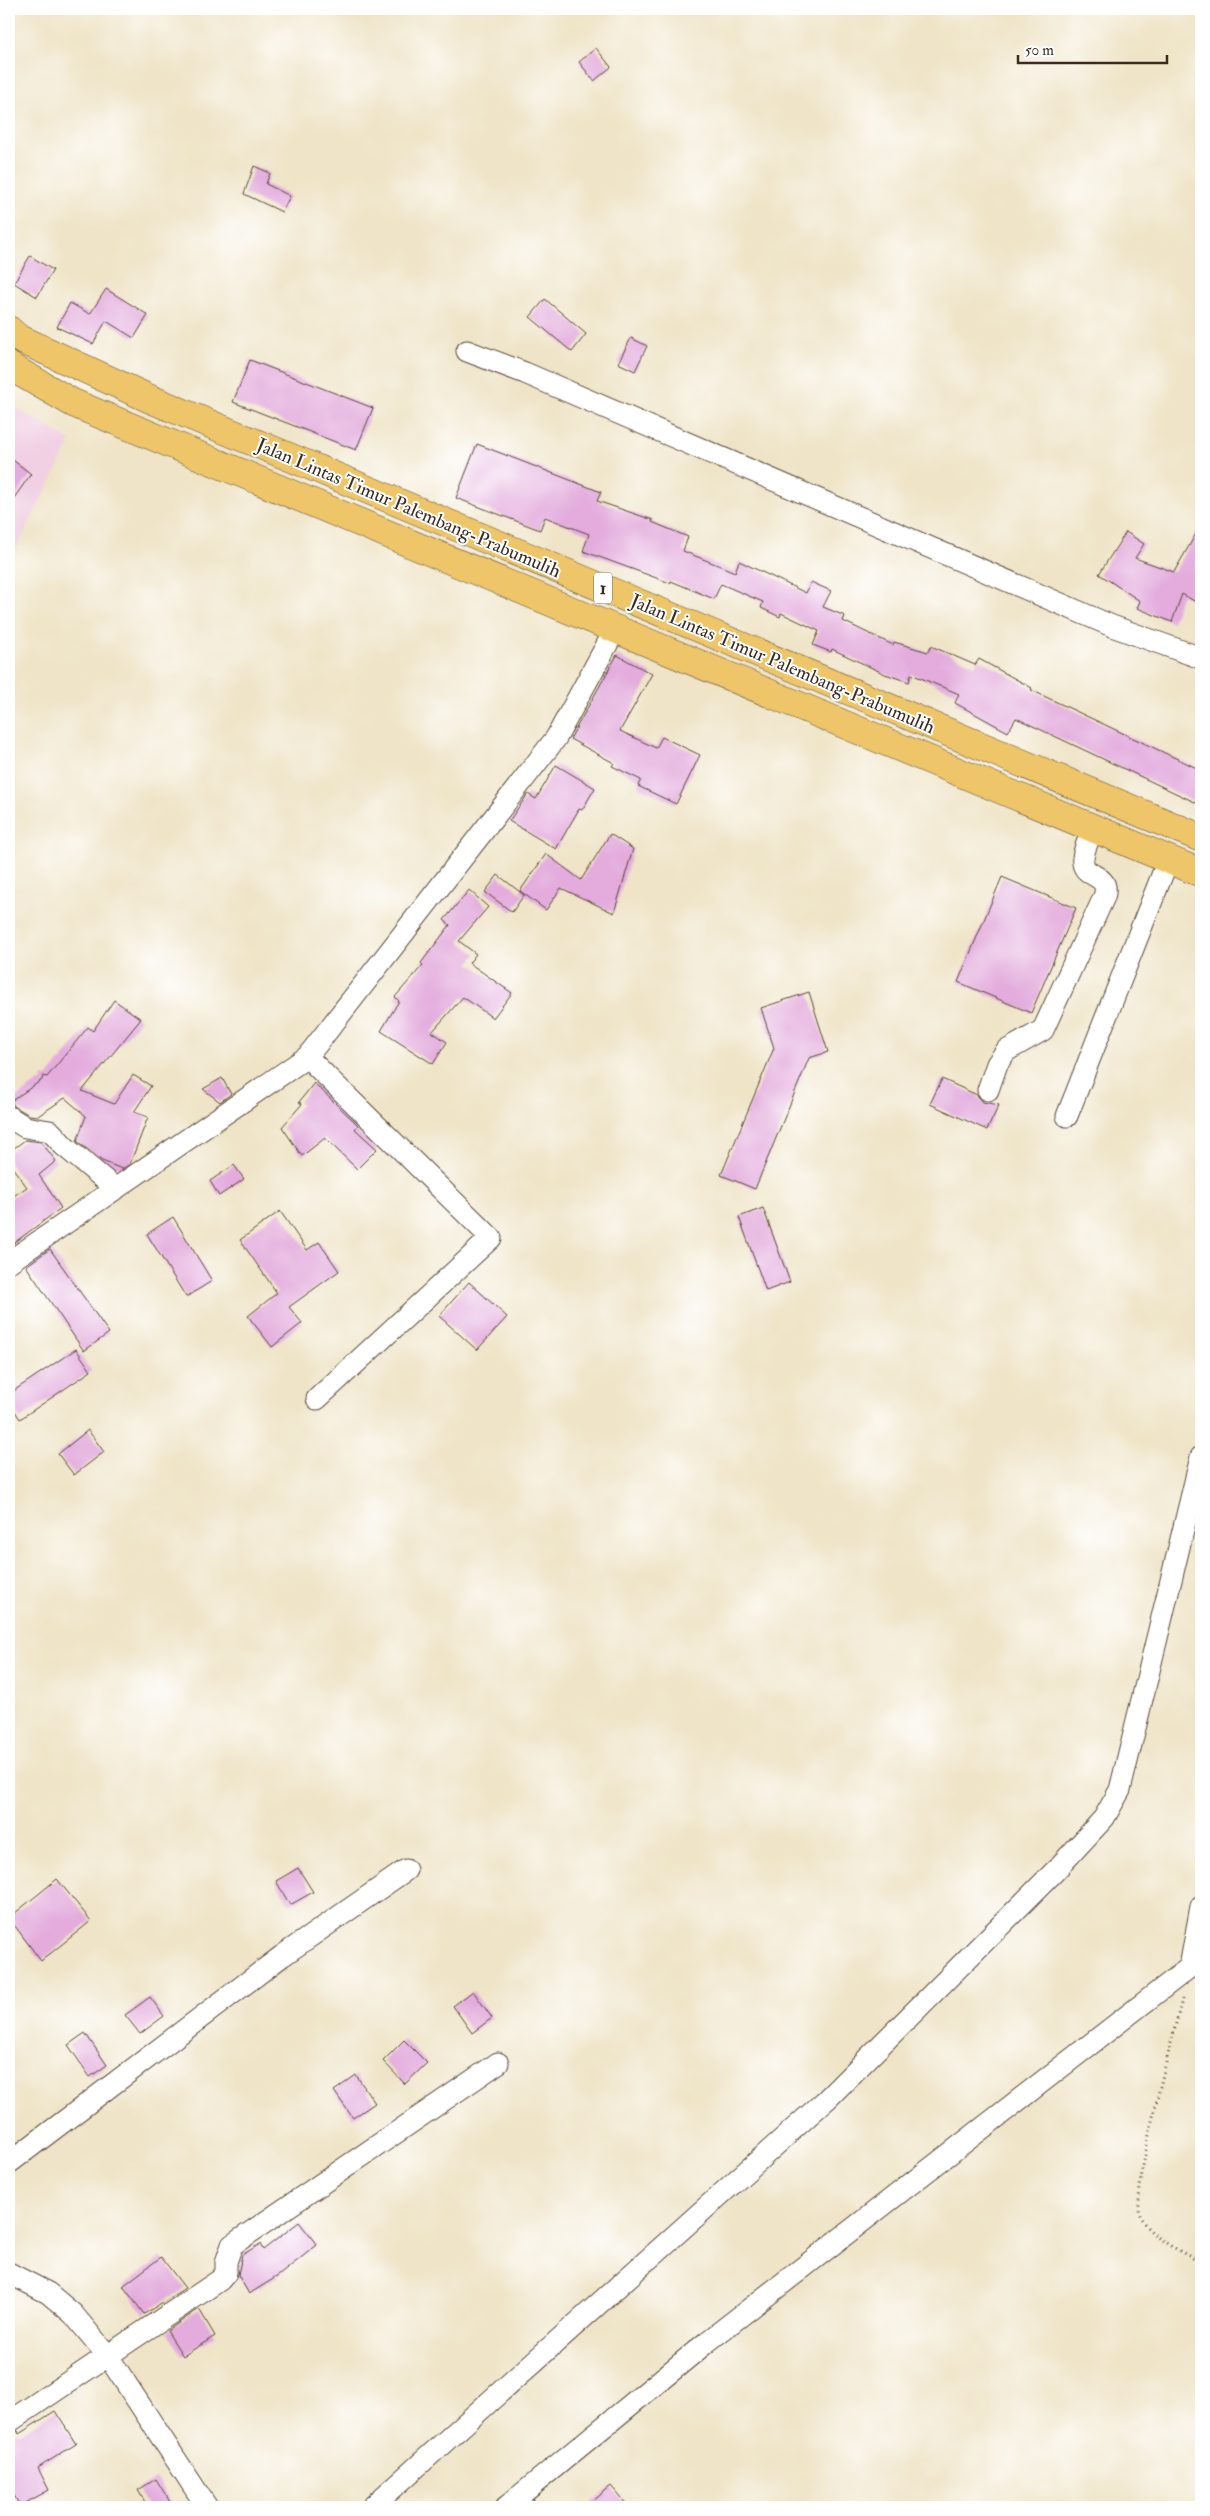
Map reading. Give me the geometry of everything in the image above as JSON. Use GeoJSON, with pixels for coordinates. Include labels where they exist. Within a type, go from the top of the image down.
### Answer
{"type":"FeatureCollection","features":[{"type":"Feature","properties":{"kind":"highway","name":"Jalan Lintas Timur Palembang-Prabumulih"},"geometry":{"type":"LineString","coordinates":[[9,330],[18,338],[148,398],[1201,838]]}},
{"type":"Feature","properties":{"kind":"highway","name":"Jalan Lintas Timur Palembang-Prabumulih"},"geometry":{"type":"LineString","coordinates":[[9,366],[73,403],[1168,860],[1201,872]]}},
{"type":"Feature","properties":{"kind":"street"},"geometry":{"type":"LineString","coordinates":[[467,351],[525,373],[1077,611],[1201,658]]}},
{"type":"Feature","properties":{"kind":"street"},"geometry":{"type":"LineString","coordinates":[[9,1262],[307,1057],[556,738],[616,628]]}},
{"type":"Feature","properties":{"kind":"street"},"geometry":{"type":"LineString","coordinates":[[988,1090],[997,1064],[1006,1051],[1043,1030],[1104,897],[1106,888],[1104,883],[1089,873],[1084,867],[1082,858],[1093,828]]}},
{"type":"Feature","properties":{"kind":"street"},"geometry":{"type":"LineString","coordinates":[[1067,1116],[1168,860]]}},
{"type":"Feature","properties":{"kind":"street"},"geometry":{"type":"LineString","coordinates":[[307,1057],[491,1238],[317,1399]]}},
{"type":"Feature","properties":{"kind":"street"},"geometry":{"type":"LineString","coordinates":[[9,1117],[25,1127],[50,1131],[64,1146],[116,1189]]}},
{"type":"Feature","properties":{"kind":"street"},"geometry":{"type":"LineString","coordinates":[[374,2506],[828,2099],[1056,1870],[1104,1818],[1120,1790],[1201,1457]]}},
{"type":"Feature","properties":{"kind":"street"},"geometry":{"type":"LineString","coordinates":[[9,2163],[282,1956],[406,1870]]}},
{"type":"Feature","properties":{"kind":"street"},"geometry":{"type":"LineString","coordinates":[[506,2507],[707,2342],[1190,1967],[1201,1906]]}},
{"type":"Feature","properties":{"kind":"street"},"geometry":{"type":"LineString","coordinates":[[9,2422],[220,2280],[226,2273],[226,2262],[232,2245],[498,2063]]}},
{"type":"Feature","properties":{"kind":"street"},"geometry":{"type":"LineString","coordinates":[[9,2273],[54,2298],[73,2314],[108,2356],[207,2507]]}},
{"type":"Feature","properties":{"kind":"path"},"geometry":{"type":"LineString","coordinates":[[1190,1967],[1143,2163],[1138,2208],[1141,2218],[1149,2230],[1201,2263]]}},
{"type":"Feature","properties":{"kind":"shaded area"},"geometry":{"type":"Polygon","coordinates":[[[9,404],[71,441],[9,563],[9,404]]]}},
{"type":"Feature","properties":{"kind":"building"},"geometry":{"type":"Polygon","coordinates":[[[596,48],[611,67],[594,81],[579,62],[596,48]]]}},
{"type":"Feature","properties":{"kind":"building"},"geometry":{"type":"Polygon","coordinates":[[[254,166],[270,173],[266,184],[290,196],[282,212],[244,194],[254,166]]]}},
{"type":"Feature","properties":{"kind":"building"},"geometry":{"type":"Polygon","coordinates":[[[30,256],[53,270],[37,297],[14,283],[30,256]]]}},
{"type":"Feature","properties":{"kind":"building"},"geometry":{"type":"Polygon","coordinates":[[[106,289],[148,315],[134,338],[106,321],[93,344],[57,327],[70,303],[90,314],[106,289]]]}},
{"type":"Feature","properties":{"kind":"building"},"geometry":{"type":"Polygon","coordinates":[[[545,299],[586,334],[572,352],[530,317],[545,299]]]}},
{"type":"Feature","properties":{"kind":"building"},"geometry":{"type":"Polygon","coordinates":[[[631,338],[647,346],[635,371],[618,363],[631,338]]]}},
{"type":"Feature","properties":{"kind":"building"},"geometry":{"type":"Polygon","coordinates":[[[250,360],[373,408],[356,450],[233,402],[250,360]]]}},
{"type":"Feature","properties":{"kind":"building"},"geometry":{"type":"Polygon","coordinates":[[[477,444],[601,492],[597,501],[653,520],[652,522],[688,537],[683,551],[735,572],[739,561],[806,593],[811,582],[831,591],[823,607],[845,616],[843,621],[893,645],[894,642],[928,652],[931,646],[975,665],[979,659],[1032,688],[1031,690],[1201,770],[1201,805],[1016,718],[1008,732],[955,703],[959,694],[911,674],[909,682],[885,674],[832,649],[831,652],[813,645],[819,631],[781,613],[780,617],[761,608],[763,602],[721,584],[714,599],[671,581],[670,583],[583,551],[589,534],[545,517],[540,530],[456,498],[477,444]]]}},
{"type":"Feature","properties":{"kind":"building"},"geometry":{"type":"Polygon","coordinates":[[[9,457],[31,474],[9,505],[9,457]]]}},
{"type":"Feature","properties":{"kind":"building"},"geometry":{"type":"Polygon","coordinates":[[[1201,525],[1201,605],[1182,594],[1172,622],[1137,608],[1140,601],[1099,574],[1126,532],[1144,544],[1135,558],[1174,572],[1201,525]]]}},
{"type":"Feature","properties":{"kind":"building"},"geometry":{"type":"Polygon","coordinates":[[[617,655],[652,674],[620,731],[656,748],[662,737],[700,755],[676,804],[638,786],[641,780],[612,766],[614,763],[570,739],[617,655]]]}},
{"type":"Feature","properties":{"kind":"building"},"geometry":{"type":"Polygon","coordinates":[[[556,765],[595,788],[582,810],[579,809],[556,849],[509,821],[528,794],[536,799],[556,765]]]}},
{"type":"Feature","properties":{"kind":"building"},"geometry":{"type":"Polygon","coordinates":[[[610,834],[633,849],[614,913],[561,888],[546,910],[520,891],[546,854],[581,880],[610,834]]]}},
{"type":"Feature","properties":{"kind":"building"},"geometry":{"type":"Polygon","coordinates":[[[498,875],[524,895],[512,912],[485,892],[498,875]]]}},
{"type":"Feature","properties":{"kind":"building"},"geometry":{"type":"Polygon","coordinates":[[[1002,877],[1076,908],[1031,1013],[958,982],[1002,877]]]}},
{"type":"Feature","properties":{"kind":"building"},"geometry":{"type":"Polygon","coordinates":[[[469,890],[488,907],[459,941],[476,954],[469,963],[512,993],[493,1018],[463,997],[432,1032],[447,1042],[433,1064],[381,1031],[399,1001],[395,997],[423,965],[421,963],[450,925],[444,920],[469,890]]]}},
{"type":"Feature","properties":{"kind":"building"},"geometry":{"type":"Polygon","coordinates":[[[809,992],[828,1052],[809,1058],[755,1189],[721,1175],[774,1048],[761,1008],[809,992]]]}},
{"type":"Feature","properties":{"kind":"building"},"geometry":{"type":"Polygon","coordinates":[[[114,1000],[141,1019],[82,1091],[114,1104],[133,1075],[151,1086],[134,1112],[148,1117],[130,1164],[122,1169],[102,1161],[77,1141],[86,1116],[65,1098],[38,1116],[29,1115],[14,1106],[11,1101],[42,1080],[43,1076],[47,1077],[88,1027],[93,1031],[114,1000]]]}},
{"type":"Feature","properties":{"kind":"building"},"geometry":{"type":"Polygon","coordinates":[[[222,1078],[231,1094],[220,1102],[203,1089],[222,1078]]]}},
{"type":"Feature","properties":{"kind":"building"},"geometry":{"type":"Polygon","coordinates":[[[942,1079],[977,1095],[983,1102],[999,1105],[987,1130],[930,1104],[942,1079]]]}},
{"type":"Feature","properties":{"kind":"building"},"geometry":{"type":"Polygon","coordinates":[[[314,1083],[358,1125],[355,1129],[377,1149],[357,1169],[325,1138],[302,1156],[282,1127],[302,1104],[299,1102],[314,1083]]]}},
{"type":"Feature","properties":{"kind":"building"},"geometry":{"type":"Polygon","coordinates":[[[25,1140],[41,1142],[56,1161],[39,1175],[61,1208],[11,1245],[9,1242],[9,1199],[27,1187],[9,1163],[9,1152],[25,1140]]]}},
{"type":"Feature","properties":{"kind":"building"},"geometry":{"type":"Polygon","coordinates":[[[234,1165],[244,1179],[219,1196],[210,1181],[234,1165]]]}},
{"type":"Feature","properties":{"kind":"building"},"geometry":{"type":"Polygon","coordinates":[[[763,1208],[790,1282],[766,1291],[739,1217],[763,1208]]]}},
{"type":"Feature","properties":{"kind":"building"},"geometry":{"type":"Polygon","coordinates":[[[280,1211],[307,1250],[319,1242],[339,1271],[289,1307],[302,1323],[272,1347],[248,1316],[277,1293],[240,1240],[280,1211]]]}},
{"type":"Feature","properties":{"kind":"building"},"geometry":{"type":"Polygon","coordinates":[[[173,1217],[212,1281],[186,1297],[147,1234],[173,1217]]]}},
{"type":"Feature","properties":{"kind":"building"},"geometry":{"type":"Polygon","coordinates":[[[50,1249],[109,1333],[84,1351],[26,1266],[50,1249]]]}},
{"type":"Feature","properties":{"kind":"building"},"geometry":{"type":"Polygon","coordinates":[[[469,1282],[507,1317],[477,1350],[439,1316],[469,1282]]]}},
{"type":"Feature","properties":{"kind":"building"},"geometry":{"type":"Polygon","coordinates":[[[76,1349],[91,1371],[20,1419],[9,1402],[9,1394],[76,1349]]]}},
{"type":"Feature","properties":{"kind":"building"},"geometry":{"type":"Polygon","coordinates":[[[88,1430],[104,1452],[74,1475],[58,1454],[88,1430]]]}},
{"type":"Feature","properties":{"kind":"building"},"geometry":{"type":"Polygon","coordinates":[[[298,1868],[313,1892],[290,1905],[276,1881],[298,1868]]]}},
{"type":"Feature","properties":{"kind":"building"},"geometry":{"type":"Polygon","coordinates":[[[57,1879],[91,1921],[41,1961],[9,1918],[57,1879]]]}},
{"type":"Feature","properties":{"kind":"building"},"geometry":{"type":"Polygon","coordinates":[[[473,1991],[492,2018],[472,2033],[453,2006],[473,1991]]]}},
{"type":"Feature","properties":{"kind":"building"},"geometry":{"type":"Polygon","coordinates":[[[150,1997],[164,2016],[140,2034],[125,2015],[150,1997]]]}},
{"type":"Feature","properties":{"kind":"building"},"geometry":{"type":"Polygon","coordinates":[[[85,2033],[107,2065],[90,2077],[68,2045],[85,2033]]]}},
{"type":"Feature","properties":{"kind":"building"},"geometry":{"type":"Polygon","coordinates":[[[404,2040],[427,2063],[405,2084],[383,2061],[404,2040]]]}},
{"type":"Feature","properties":{"kind":"building"},"geometry":{"type":"Polygon","coordinates":[[[356,2075],[375,2103],[353,2118],[334,2091],[356,2075]]]}},
{"type":"Feature","properties":{"kind":"building"},"geometry":{"type":"Polygon","coordinates":[[[299,2222],[317,2245],[278,2276],[249,2294],[238,2275],[242,2255],[260,2244],[263,2250],[299,2222]]]}},
{"type":"Feature","properties":{"kind":"building"},"geometry":{"type":"Polygon","coordinates":[[[161,2257],[185,2288],[144,2314],[123,2286],[161,2257]]]}},
{"type":"Feature","properties":{"kind":"building"},"geometry":{"type":"Polygon","coordinates":[[[199,2309],[215,2336],[183,2356],[167,2331],[199,2309]]]}},
{"type":"Feature","properties":{"kind":"building"},"geometry":{"type":"Polygon","coordinates":[[[55,2411],[76,2444],[38,2468],[49,2490],[20,2506],[9,2486],[9,2434],[18,2431],[19,2434],[55,2411]]]}},
{"type":"Feature","properties":{"kind":"building"},"geometry":{"type":"Polygon","coordinates":[[[156,2479],[173,2507],[148,2507],[138,2490],[156,2479]]]}},
{"type":"Feature","properties":{"kind":"building"},"geometry":{"type":"Polygon","coordinates":[[[611,2486],[629,2507],[586,2507],[611,2486]]]}}]}
